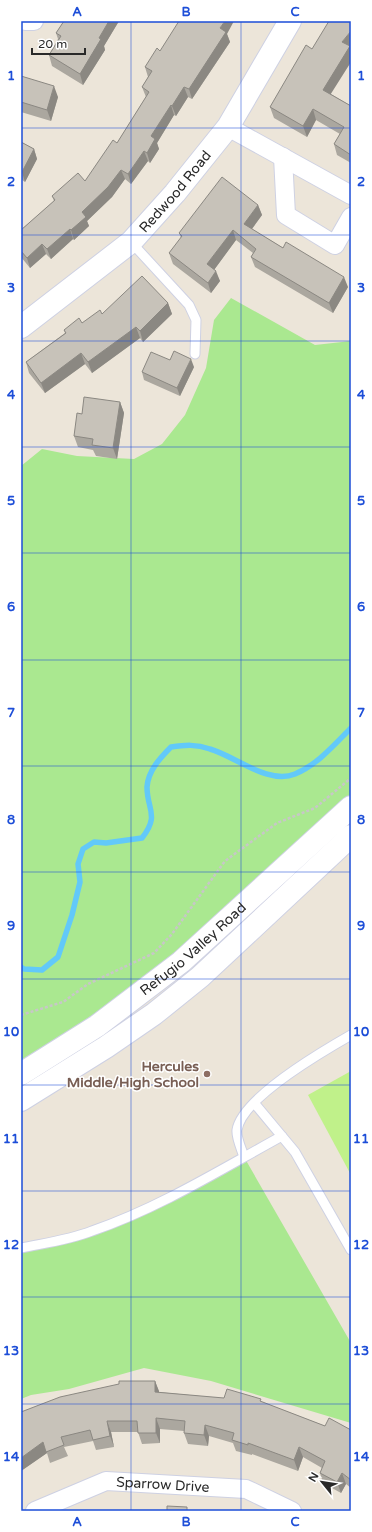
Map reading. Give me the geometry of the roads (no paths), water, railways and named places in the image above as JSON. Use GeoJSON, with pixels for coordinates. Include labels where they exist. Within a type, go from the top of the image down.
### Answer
{"type":"FeatureCollection","features":[{"type":"Feature","properties":{"kind":"street"},"geometry":{"type":"LineString","coordinates":[[25,21],[34,21]]}},
{"type":"Feature","properties":{"kind":"street","name":"Redwood Road"},"geometry":{"type":"LineString","coordinates":[[23,322],[131,242],[175,194],[228,127],[290,21]]}},
{"type":"Feature","properties":{"kind":"street"},"geometry":{"type":"LineString","coordinates":[[228,127],[351,195]]}},
{"type":"Feature","properties":{"kind":"street"},"geometry":{"type":"LineString","coordinates":[[283,158],[286,215],[335,245],[351,216]]}},
{"type":"Feature","properties":{"kind":"street","name":"Refugio Valley Road"},"geometry":{"type":"LineString","coordinates":[[21,1074],[97,1026],[181,962],[351,807]]}},
{"type":"Feature","properties":{"kind":"street","name":"Refugio Valley Road"},"geometry":{"type":"LineString","coordinates":[[21,1100],[106,1047],[154,1014],[200,977],[351,836]]}},
{"type":"Feature","properties":{"kind":"street","name":"Sparrow Drive"},"geometry":{"type":"LineString","coordinates":[[35,1511],[106,1481],[246,1489],[292,1511]]}},
{"type":"Feature","properties":{"kind":"lane"},"geometry":{"type":"LineString","coordinates":[[131,242],[189,305],[196,320],[195,354]]}},
{"type":"Feature","properties":{"kind":"lane"},"geometry":{"type":"LineString","coordinates":[[244,1157],[237,1132],[243,1115],[272,1087],[303,1063],[351,1035]]}},
{"type":"Feature","properties":{"kind":"lane"},"geometry":{"type":"LineString","coordinates":[[255,1104],[295,1152],[351,1250]]}},
{"type":"Feature","properties":{"kind":"lane"},"geometry":{"type":"LineString","coordinates":[[21,1248],[91,1232],[138,1214],[186,1190],[282,1136]]}},
{"type":"Feature","properties":{"kind":"waterway"},"geometry":{"type":"LineString","coordinates":[[21,967],[24,969],[42,970],[58,957],[72,915],[80,882],[78,864],[83,849],[94,842],[106,843],[142,838],[150,824],[151,818],[147,787],[148,781],[155,765],[171,747],[190,745],[205,747],[263,773],[274,776],[285,776],[295,774],[318,760],[351,728]]}},
{"type":"Feature","properties":{"kind":"place","name":"Hercules Middle/High School"},"geometry":{"type":"Point","coordinates":[207,1074]}}]}
